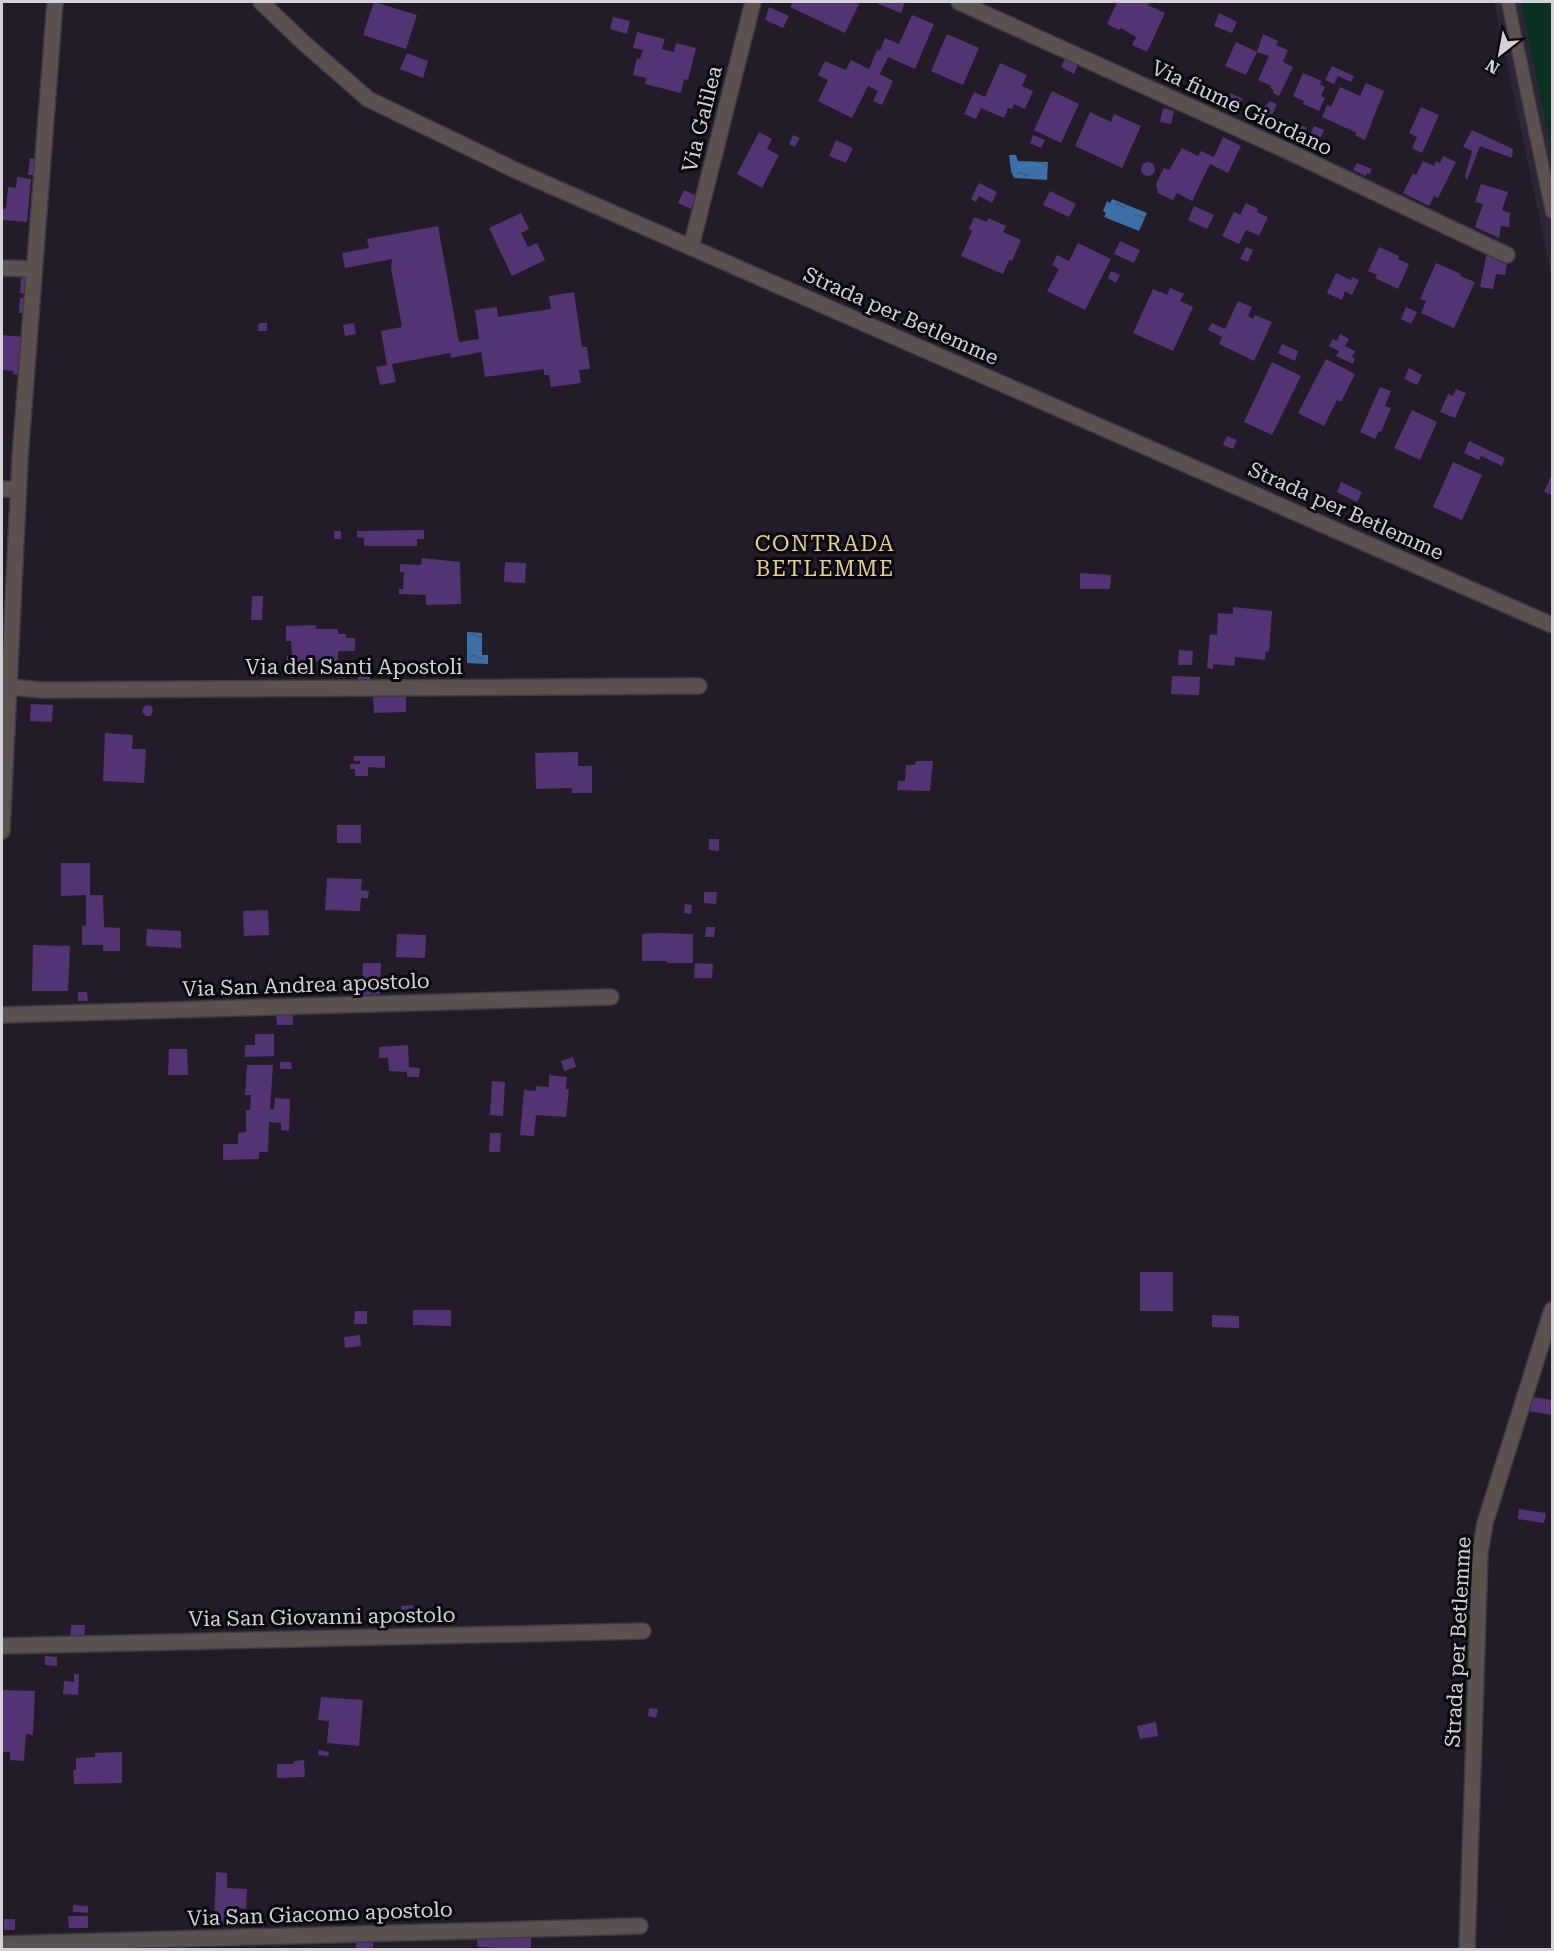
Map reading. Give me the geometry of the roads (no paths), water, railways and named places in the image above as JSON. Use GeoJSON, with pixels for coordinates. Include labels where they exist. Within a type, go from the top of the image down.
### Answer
{"type":"FeatureCollection","features":[{"type":"Feature","properties":{"kind":"street"},"geometry":{"type":"LineString","coordinates":[[2,831],[18,489],[55,2]]}},
{"type":"Feature","properties":{"kind":"street","name":"Strada per Betlemme"},"geometry":{"type":"LineString","coordinates":[[261,2],[368,99],[517,171],[1552,625]]}},
{"type":"Feature","properties":{"kind":"street","name":"Via Galilea"},"geometry":{"type":"LineString","coordinates":[[691,247],[753,2]]}},
{"type":"Feature","properties":{"kind":"street","name":"Via fiume Giordano"},"geometry":{"type":"LineString","coordinates":[[958,2],[1281,148],[1507,255]]}},
{"type":"Feature","properties":{"kind":"street"},"geometry":{"type":"LineString","coordinates":[[2,268],[34,269]]}},
{"type":"Feature","properties":{"kind":"street"},"geometry":{"type":"LineString","coordinates":[[2,489],[18,489]]}},
{"type":"Feature","properties":{"kind":"street","name":"Via del Santi Apostoli"},"geometry":{"type":"LineString","coordinates":[[9,687],[41,690],[699,686]]}},
{"type":"Feature","properties":{"kind":"street","name":"Via San Andrea apostolo"},"geometry":{"type":"LineString","coordinates":[[2,1015],[611,997]]}},
{"type":"Feature","properties":{"kind":"street","name":"Strada per Betlemme"},"geometry":{"type":"LineString","coordinates":[[1467,1950],[1480,1553],[1485,1523],[1552,1310]]}},
{"type":"Feature","properties":{"kind":"street","name":"Via San Giovanni apostolo"},"geometry":{"type":"LineString","coordinates":[[2,1646],[643,1630]]}},
{"type":"Feature","properties":{"kind":"street","name":"Via San Giacomo apostolo"},"geometry":{"type":"LineString","coordinates":[[2,1944],[640,1926]]}},
{"type":"Feature","properties":{"kind":"lane"},"geometry":{"type":"LineString","coordinates":[[1508,2],[1552,212]]}},
{"type":"Feature","properties":{"kind":"water"},"geometry":{"type":"Polygon","coordinates":[[[1009,155],[1016,155],[1018,161],[1048,162],[1047,180],[1014,178],[1009,155]]]}},
{"type":"Feature","properties":{"kind":"water"},"geometry":{"type":"Polygon","coordinates":[[[1112,199],[1147,213],[1139,231],[1104,217],[1106,213],[1103,211],[1107,201],[1110,203],[1112,199]]]}},
{"type":"Feature","properties":{"kind":"water"},"geometry":{"type":"Polygon","coordinates":[[[467,632],[482,633],[482,655],[488,655],[488,664],[467,663],[467,632]]]}},
{"type":"Feature","properties":{"kind":"district","name":"CONTRADA BETLEMME"},"geometry":{"type":"Point","coordinates":[825,556]}}]}
